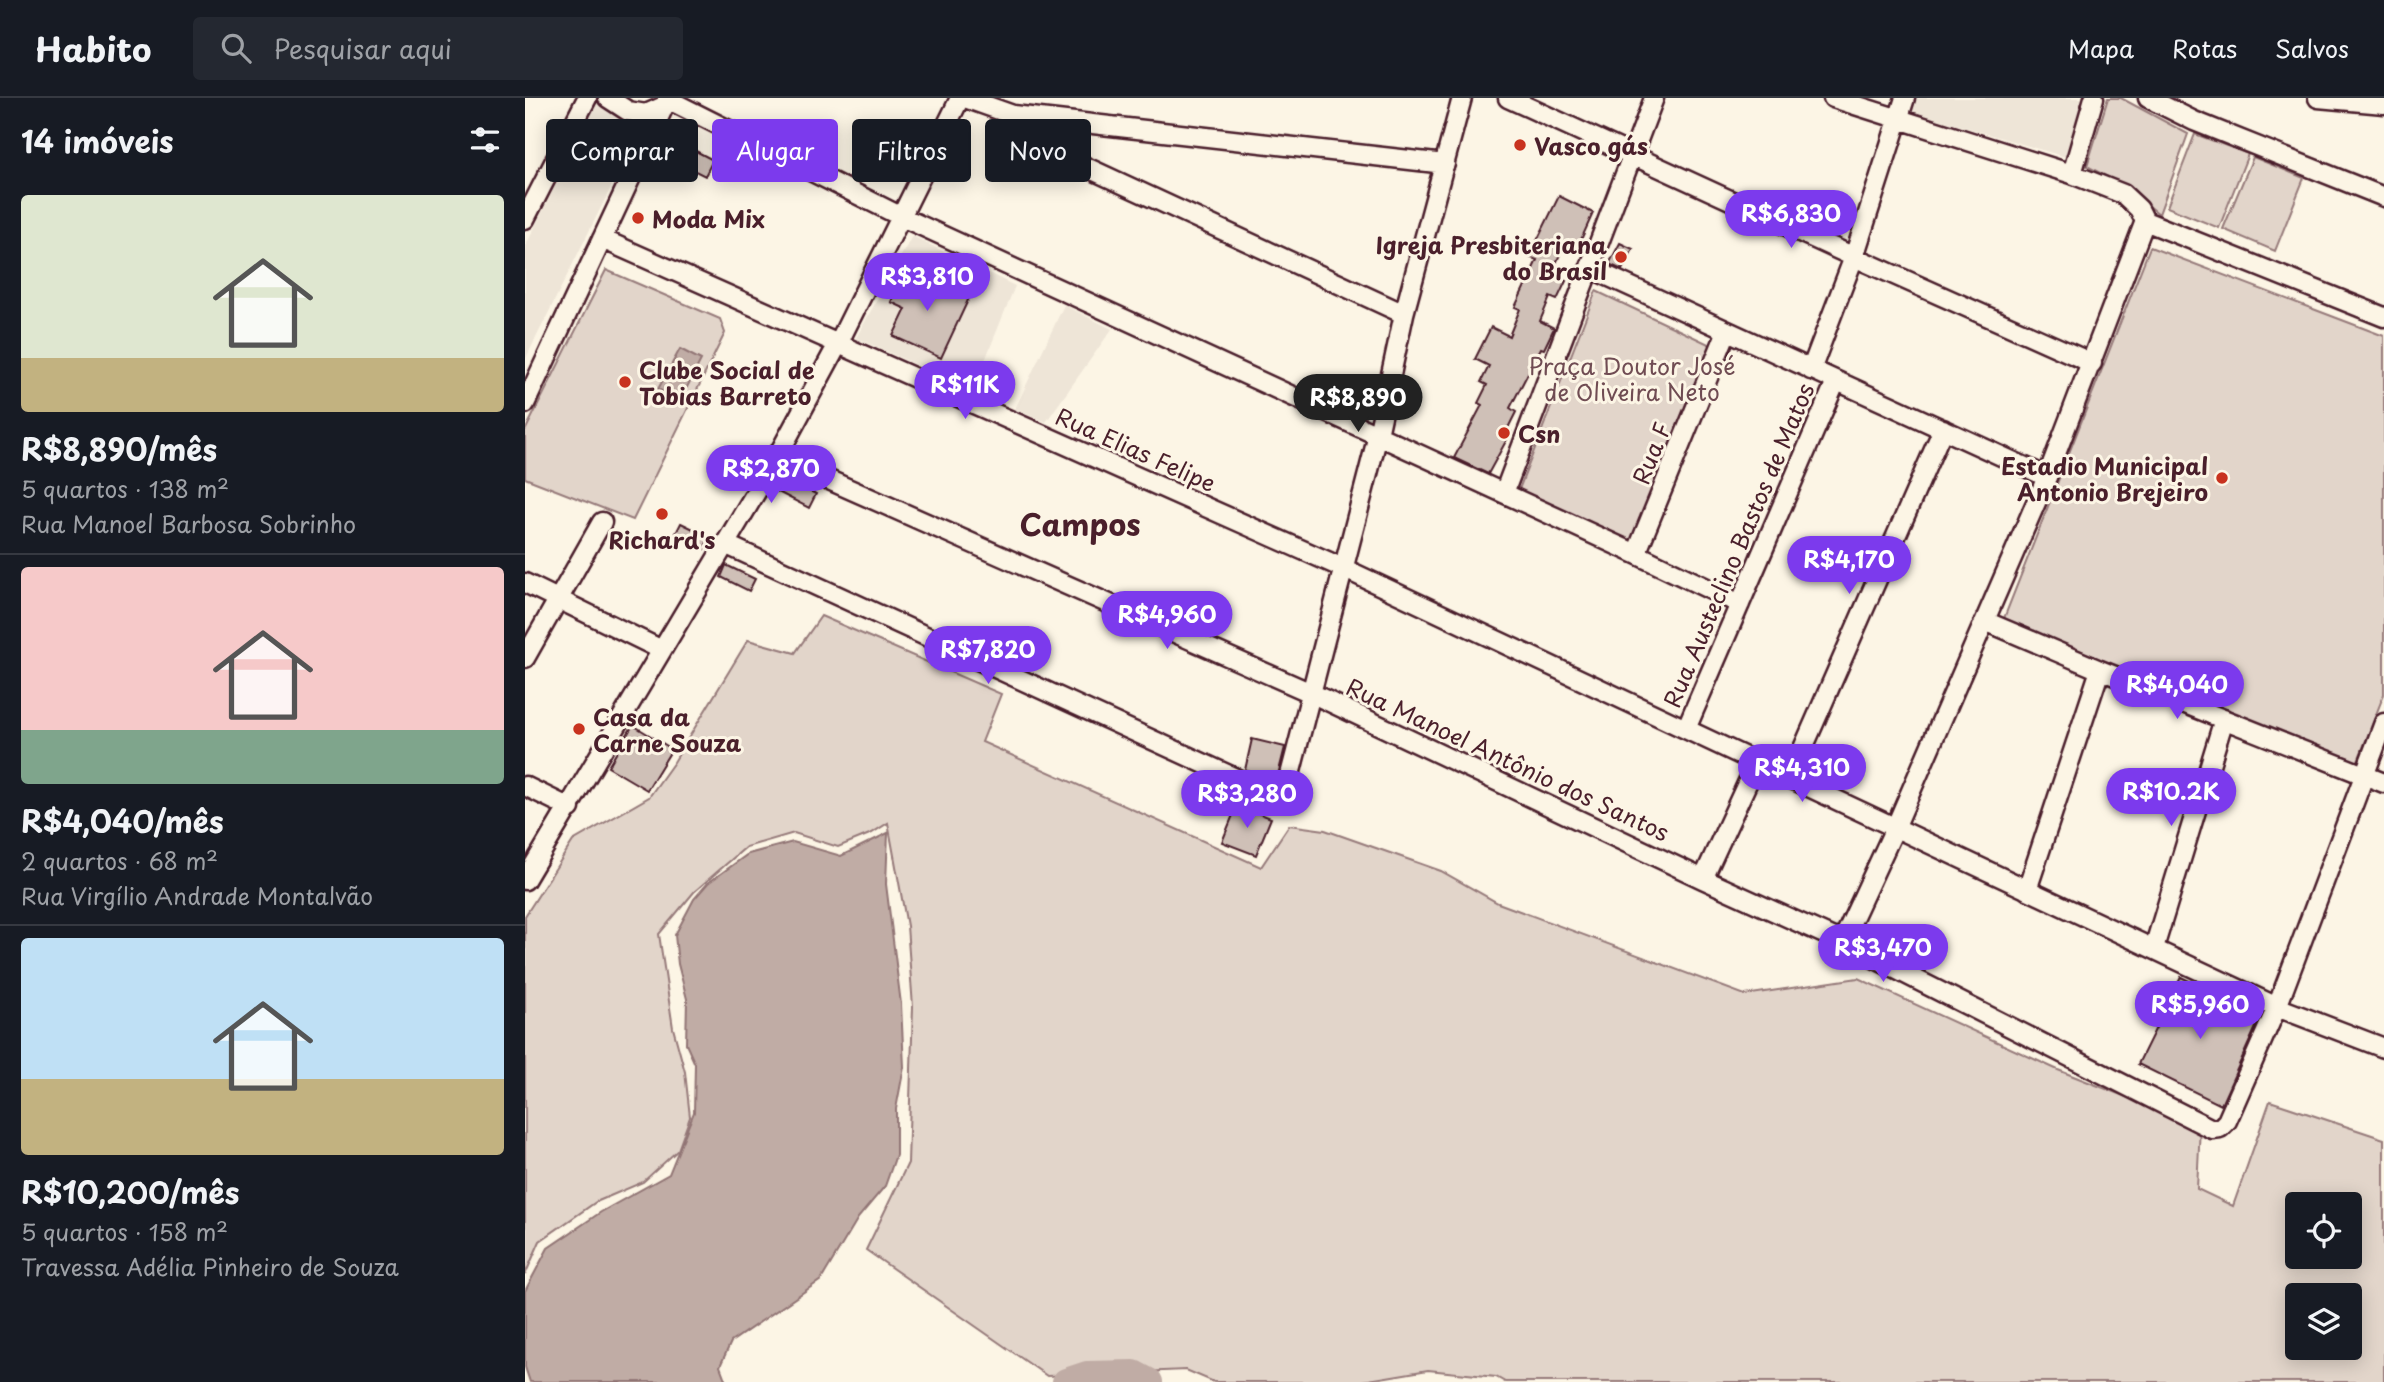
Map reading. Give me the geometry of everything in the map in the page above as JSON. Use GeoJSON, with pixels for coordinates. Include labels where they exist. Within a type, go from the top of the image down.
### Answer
{"type":"FeatureCollection","features":[{"type":"Feature","properties":{"kind":"street"},"geometry":{"type":"LineString","coordinates":[[525,219],[587,98]]}},
{"type":"Feature","properties":{"kind":"street"},"geometry":{"type":"LineString","coordinates":[[608,98],[628,111],[646,114],[666,101]]}},
{"type":"Feature","properties":{"kind":"street"},"geometry":{"type":"LineString","coordinates":[[525,880],[777,457],[838,344],[960,98]]}},
{"type":"Feature","properties":{"kind":"street"},"geometry":{"type":"LineString","coordinates":[[965,98],[1013,115],[1445,164]]}},
{"type":"Feature","properties":{"kind":"street"},"geometry":{"type":"LineString","coordinates":[[725,544],[1266,792],[1276,794],[1286,787],[1378,435],[1404,314],[1462,98]]}},
{"type":"Feature","properties":{"kind":"street"},"geometry":{"type":"LineString","coordinates":[[1508,98],[2092,363]]}},
{"type":"Feature","properties":{"kind":"street"},"geometry":{"type":"LineString","coordinates":[[1504,493],[1654,98]]}},
{"type":"Feature","properties":{"kind":"street"},"geometry":{"type":"LineString","coordinates":[[1833,98],[2072,174],[2123,194],[2139,209],[2145,221],[2384,317]]}},
{"type":"Feature","properties":{"kind":"street"},"geometry":{"type":"LineString","coordinates":[[1811,370],[1854,257],[1905,98]]}},
{"type":"Feature","properties":{"kind":"street"},"geometry":{"type":"LineString","coordinates":[[2072,174],[2094,98]]}},
{"type":"Feature","properties":{"kind":"street"},"geometry":{"type":"LineString","coordinates":[[2148,98],[2195,121],[2384,197]]}},
{"type":"Feature","properties":{"kind":"street"},"geometry":{"type":"LineString","coordinates":[[2318,98],[2384,103]]}},
{"type":"Feature","properties":{"kind":"street"},"geometry":{"type":"LineString","coordinates":[[666,101],[900,216],[1740,604]]}},
{"type":"Feature","properties":{"kind":"street"},"geometry":{"type":"LineString","coordinates":[[525,404],[666,101]]}},
{"type":"Feature","properties":{"kind":"street"},"geometry":{"type":"LineString","coordinates":[[1013,115],[1034,143],[1404,314]]}},
{"type":"Feature","properties":{"kind":"street"},"geometry":{"type":"LineString","coordinates":[[1842,942],[1895,828],[2047,477],[2145,221]]}},
{"type":"Feature","properties":{"kind":"street","name":"Rua Elias Felipe"},"geometry":{"type":"LineString","coordinates":[[602,239],[1343,568],[2277,1007],[2384,1048]]}},
{"type":"Feature","properties":{"kind":"street"},"geometry":{"type":"LineString","coordinates":[[1590,268],[2047,477]]}},
{"type":"Feature","properties":{"kind":"street","name":"Rua F"},"geometry":{"type":"LineString","coordinates":[[1636,554],[1727,331]]}},
{"type":"Feature","properties":{"kind":"street","name":"Rua Austeclino Bastos de Matos"},"geometry":{"type":"LineString","coordinates":[[1686,729],[1836,381]]}},
{"type":"Feature","properties":{"kind":"street"},"geometry":{"type":"LineString","coordinates":[[1790,778],[1943,429]]}},
{"type":"Feature","properties":{"kind":"street","name":"Rua Manoel Antônio dos Santos"},"geometry":{"type":"LineString","coordinates":[[777,457],[1311,693],[1842,942],[2207,1128],[2220,1128],[2227,1121],[2277,1007]]}},
{"type":"Feature","properties":{"kind":"street"},"geometry":{"type":"LineString","coordinates":[[525,658],[603,522]]}},
{"type":"Feature","properties":{"kind":"street"},"geometry":{"type":"LineString","coordinates":[[525,583],[662,650]]}},
{"type":"Feature","properties":{"kind":"street"},"geometry":{"type":"LineString","coordinates":[[1985,621],[2100,670],[2384,783]]}},
{"type":"Feature","properties":{"kind":"street"},"geometry":{"type":"LineString","coordinates":[[2027,890],[2100,670]]}},
{"type":"Feature","properties":{"kind":"street"},"geometry":{"type":"LineString","coordinates":[[2154,948],[2224,719]]}},
{"type":"Feature","properties":{"kind":"street"},"geometry":{"type":"LineString","coordinates":[[2277,1007],[2384,723]]}},
{"type":"Feature","properties":{"kind":"street"},"geometry":{"type":"LineString","coordinates":[[1703,879],[1757,762]]}},
{"type":"Feature","properties":{"kind":"street"},"geometry":{"type":"LineString","coordinates":[[525,786],[570,808]]}},
{"type":"Feature","properties":{"kind":"shaded area"},"geometry":{"type":"Polygon","coordinates":[[[1915,98],[2084,98],[2069,158],[1910,111],[1915,98]]]}},
{"type":"Feature","properties":{"kind":"shaded area"},"geometry":{"type":"Polygon","coordinates":[[[597,102],[627,119],[589,119],[597,102]]]}},
{"type":"Feature","properties":{"kind":"shaded area"},"geometry":{"type":"Polygon","coordinates":[[[557,182],[614,182],[525,360],[525,247],[557,182]]]}},
{"type":"Feature","properties":{"kind":"shaded area"},"geometry":{"type":"Polygon","coordinates":[[[912,236],[1015,286],[973,390],[856,338],[912,236]]]}},
{"type":"Feature","properties":{"kind":"shaded area"},"geometry":{"type":"Polygon","coordinates":[[[1064,305],[1112,329],[1046,422],[1015,409],[1064,305]]]}},
{"type":"Feature","properties":{"kind":"shaded area"},"geometry":{"type":"Polygon","coordinates":[[[680,349],[701,360],[680,401],[658,389],[680,349]]]}},
{"type":"Feature","properties":{"kind":"shaded area"},"geometry":{"type":"Polygon","coordinates":[[[888,833],[886,884],[901,1004],[904,1067],[896,1109],[896,1155],[885,1186],[858,1218],[821,1280],[731,1342],[720,1366],[726,1382],[530,1382],[525,1367],[525,1291],[548,1248],[601,1212],[669,1174],[694,1112],[695,1064],[686,1044],[687,999],[678,964],[675,935],[694,899],[708,883],[748,854],[793,842],[841,856],[888,833]]]}},
{"type":"Feature","properties":{"kind":"green space"},"geometry":{"type":"Polygon","coordinates":[[[2108,98],[2121,98],[2188,134],[2159,214],[2123,185],[2087,166],[2108,98]]]}},
{"type":"Feature","properties":{"kind":"green space"},"geometry":{"type":"Polygon","coordinates":[[[2195,134],[2248,154],[2219,228],[2167,207],[2195,134]]]}},
{"type":"Feature","properties":{"kind":"green space"},"geometry":{"type":"Polygon","coordinates":[[[2253,157],[2304,178],[2275,251],[2223,229],[2253,157]]]}},
{"type":"Feature","properties":{"kind":"green space","name":"Estadio Municipal Antonio Brejeiro"},"geometry":{"type":"Polygon","coordinates":[[[2150,247],[2384,336],[2384,694],[2357,763],[2003,621],[2150,247]]]}},
{"type":"Feature","properties":{"kind":"green space","name":"Clube Social de Tobias Barreto"},"geometry":{"type":"Polygon","coordinates":[[[606,270],[720,319],[725,333],[633,520],[525,478],[525,431],[606,270]]]}},
{"type":"Feature","properties":{"kind":"green space","name":"Praça Doutor José de Oliveira Neto"},"geometry":{"type":"Polygon","coordinates":[[[1596,291],[1715,347],[1631,543],[1518,492],[1596,291]]]}},
{"type":"Feature","properties":{"kind":"green space"},"geometry":{"type":"Polygon","coordinates":[[[821,616],[1001,694],[982,742],[1261,867],[1289,825],[1325,830],[1441,871],[1498,903],[1745,995],[1858,978],[2058,1070],[2200,1126],[2197,1189],[2233,1206],[2270,1101],[2384,1139],[2384,1382],[1505,1382],[1496,1377],[1428,1370],[1357,1382],[1214,1382],[1186,1370],[1047,1376],[866,1250],[908,1163],[913,1007],[907,926],[888,823],[838,847],[794,833],[746,847],[694,892],[659,934],[673,1028],[685,1072],[690,1117],[678,1150],[643,1182],[596,1202],[540,1241],[525,1275],[525,916],[573,841],[649,797],[674,762],[748,640],[795,653],[821,616]]]}},
{"type":"Feature","properties":{"kind":"building"},"geometry":{"type":"Polygon","coordinates":[[[698,152],[712,159],[705,176],[698,172],[698,152]]]}},
{"type":"Feature","properties":{"kind":"building"},"geometry":{"type":"Polygon","coordinates":[[[1559,196],[1593,213],[1576,251],[1564,245],[1551,275],[1566,281],[1557,300],[1550,297],[1540,321],[1554,328],[1510,408],[1516,412],[1507,430],[1511,432],[1488,474],[1454,458],[1482,405],[1478,403],[1487,385],[1481,382],[1489,366],[1475,359],[1491,327],[1509,336],[1520,309],[1515,307],[1537,260],[1529,257],[1559,196]]]}},
{"type":"Feature","properties":{"kind":"building","name":"Igreja Presbiteriana do Brasil"},"geometry":{"type":"Polygon","coordinates":[[[1620,243],[1633,249],[1622,270],[1609,264],[1620,243]]]}},
{"type":"Feature","properties":{"kind":"building"},"geometry":{"type":"Polygon","coordinates":[[[905,270],[969,298],[941,358],[893,336],[906,309],[891,302],[905,270]]]}},
{"type":"Feature","properties":{"kind":"building"},"geometry":{"type":"Polygon","coordinates":[[[784,479],[816,494],[809,508],[778,492],[784,479]]]}},
{"type":"Feature","properties":{"kind":"building"},"geometry":{"type":"Polygon","coordinates":[[[681,523],[710,537],[704,549],[675,535],[681,523]]]}},
{"type":"Feature","properties":{"kind":"building"},"geometry":{"type":"Polygon","coordinates":[[[726,565],[755,579],[749,591],[721,577],[726,565]]]}},
{"type":"Feature","properties":{"kind":"building"},"geometry":{"type":"Polygon","coordinates":[[[633,725],[672,749],[647,790],[608,767],[633,725]]]}},
{"type":"Feature","properties":{"kind":"building"},"geometry":{"type":"Polygon","coordinates":[[[1252,739],[1285,747],[1274,782],[1245,770],[1252,739]]]}},
{"type":"Feature","properties":{"kind":"building"},"geometry":{"type":"Polygon","coordinates":[[[1237,805],[1271,818],[1256,855],[1222,842],[1237,805]]]}},
{"type":"Feature","properties":{"kind":"building"},"geometry":{"type":"Polygon","coordinates":[[[2181,977],[2261,1016],[2221,1105],[2138,1064],[2181,977]]]}},
{"type":"Feature","properties":{"kind":"waterway"},"geometry":{"type":"LineString","coordinates":[[1066,1382],[1087,1375],[1134,1374],[1149,1382]]}},
{"type":"Feature","properties":{"kind":"place","name":"Vasco gás"},"geometry":{"type":"Point","coordinates":[1520,145]}},
{"type":"Feature","properties":{"kind":"place","name":"Moda Mix"},"geometry":{"type":"Point","coordinates":[638,218]}},
{"type":"Feature","properties":{"kind":"place","name":"Igreja Presbiteriana do Brasil"},"geometry":{"type":"Point","coordinates":[1621,257]}},
{"type":"Feature","properties":{"kind":"place","name":"Clube Social de Tobias Barreto"},"geometry":{"type":"Point","coordinates":[625,382]}},
{"type":"Feature","properties":{"kind":"place","name":"Csn"},"geometry":{"type":"Point","coordinates":[1504,433]}},
{"type":"Feature","properties":{"kind":"place","name":"Estadio Municipal Antonio Brejeiro"},"geometry":{"type":"Point","coordinates":[2222,478]}},
{"type":"Feature","properties":{"kind":"place","name":"Richard's"},"geometry":{"type":"Point","coordinates":[662,514]}},
{"type":"Feature","properties":{"kind":"place","name":"Casa da Carne Souza"},"geometry":{"type":"Point","coordinates":[579,729]}},
{"type":"Feature","properties":{"kind":"district","name":"Campos"},"geometry":{"type":"Point","coordinates":[1080,523]}}]}
